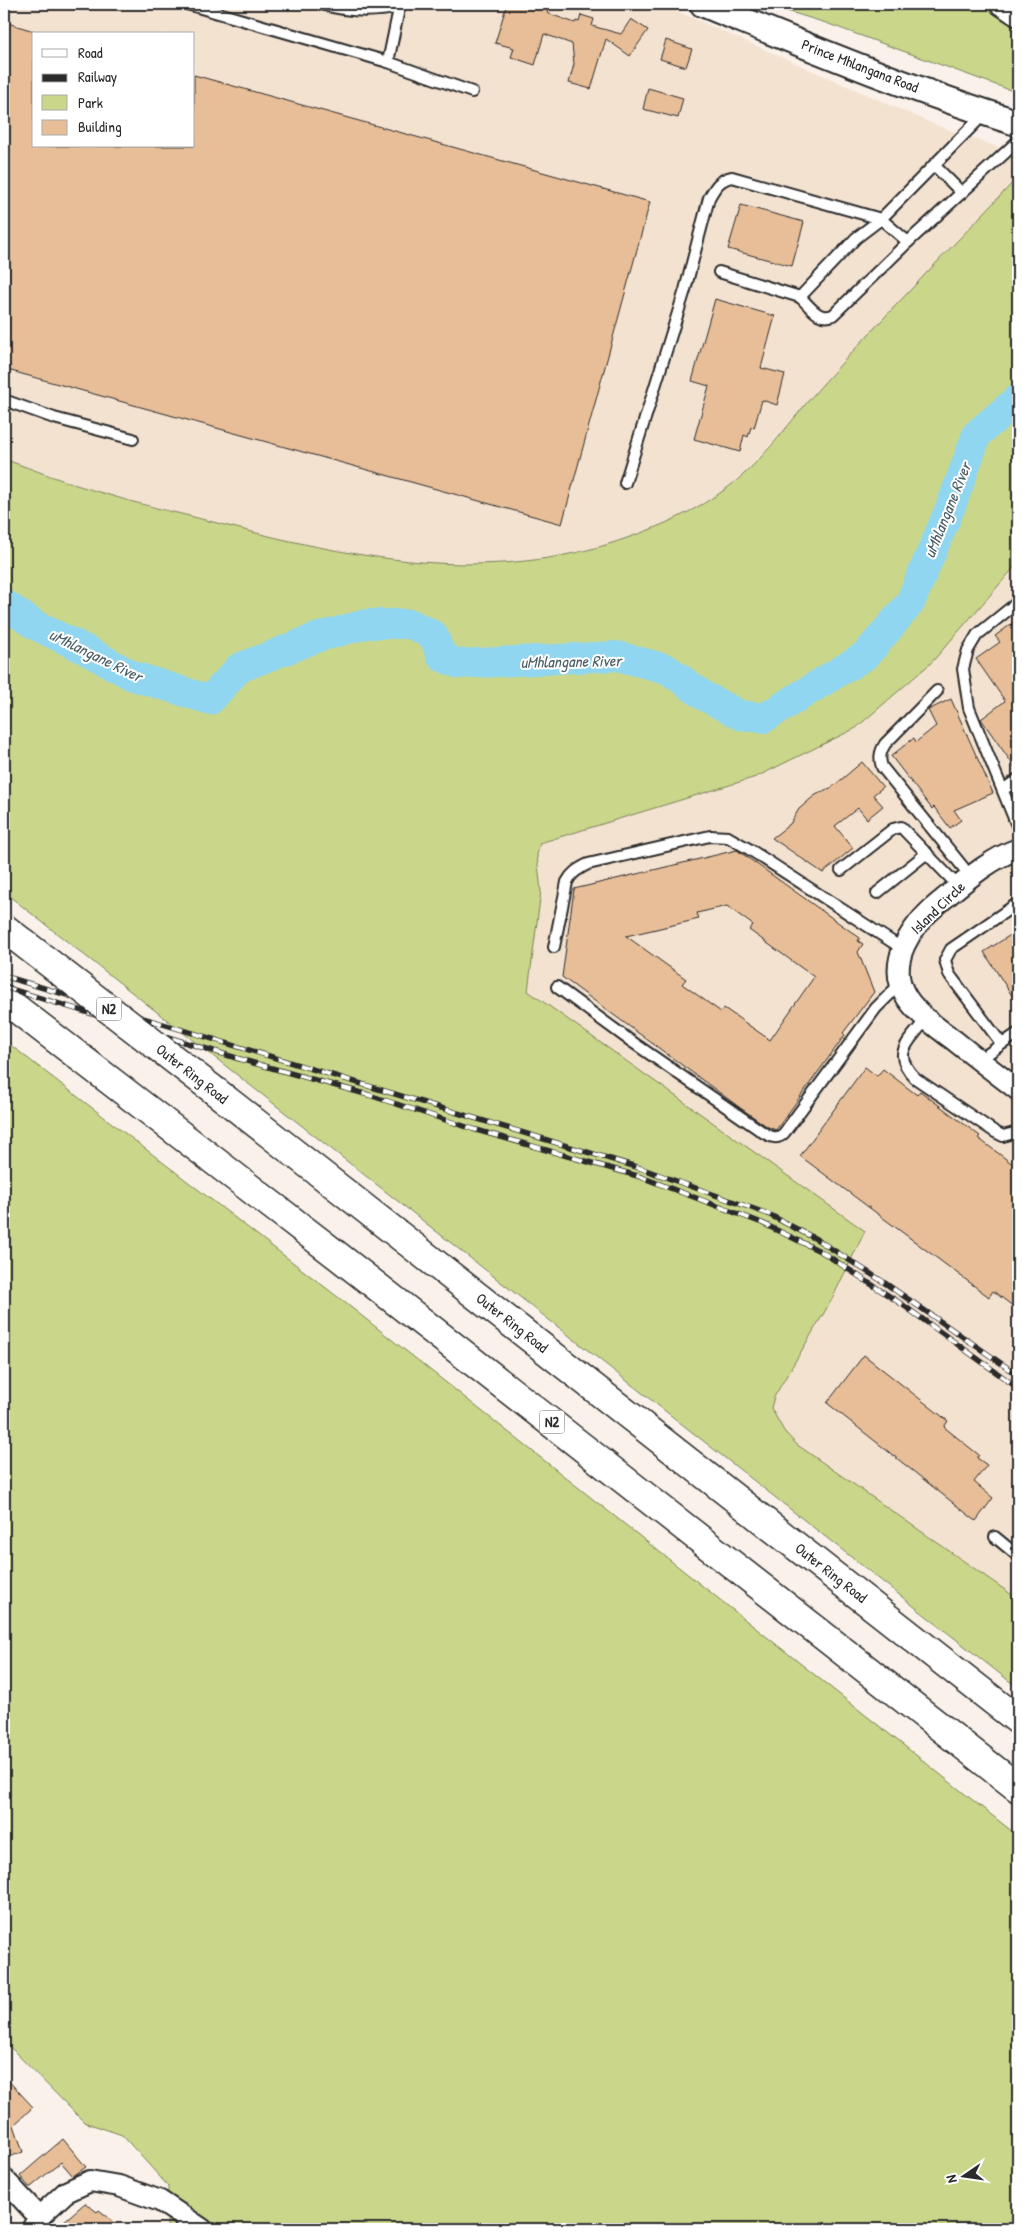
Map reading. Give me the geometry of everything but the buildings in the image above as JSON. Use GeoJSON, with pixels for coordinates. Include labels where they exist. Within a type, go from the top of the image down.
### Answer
{"type":"FeatureCollection","features":[{"type":"Feature","properties":{"kind":"highway","name":"Outer Ring Road"},"geometry":{"type":"LineString","coordinates":[[4,928],[1018,1720]]}},
{"type":"Feature","properties":{"kind":"highway","name":"N2"},"geometry":{"type":"LineString","coordinates":[[4,999],[338,1256],[1018,1788]]}},
{"type":"Feature","properties":{"kind":"street","name":"Prince Mhlangana Road"},"geometry":{"type":"LineString","coordinates":[[703,4],[829,55],[1018,123]]}},
{"type":"Feature","properties":{"kind":"street"},"geometry":{"type":"LineString","coordinates":[[1000,4],[1018,16]]}},
{"type":"Feature","properties":{"kind":"street","name":"Island Circle"},"geometry":{"type":"LineString","coordinates":[[901,983],[899,972],[903,949],[914,927],[965,882],[1010,851],[1018,848]]}},
{"type":"Feature","properties":{"kind":"street"},"geometry":{"type":"LineString","coordinates":[[901,983],[908,998],[926,1019],[1018,1090]]}},
{"type":"Feature","properties":{"kind":"street"},"geometry":{"type":"LineString","coordinates":[[4,2179],[36,2223],[66,2192],[90,2181],[119,2186],[160,2200],[202,2229]]}},
{"type":"Feature","properties":{"kind":"lane"},"geometry":{"type":"LineString","coordinates":[[187,4],[388,62],[472,92]]}},
{"type":"Feature","properties":{"kind":"lane"},"geometry":{"type":"LineString","coordinates":[[320,4],[338,9],[362,12],[400,5],[388,62]]}},
{"type":"Feature","properties":{"kind":"lane"},"geometry":{"type":"LineString","coordinates":[[800,297],[856,238],[881,219],[985,112]]}},
{"type":"Feature","properties":{"kind":"lane"},"geometry":{"type":"LineString","coordinates":[[719,272],[800,297],[819,315],[825,317],[833,315],[908,242],[1018,141]]}},
{"type":"Feature","properties":{"kind":"lane"},"geometry":{"type":"LineString","coordinates":[[934,165],[962,194]]}},
{"type":"Feature","properties":{"kind":"lane"},"geometry":{"type":"LineString","coordinates":[[625,483],[685,290],[709,198],[715,186],[726,178],[732,177],[881,219],[908,242]]}},
{"type":"Feature","properties":{"kind":"lane"},"geometry":{"type":"LineString","coordinates":[[4,400],[54,418],[133,439]]}},
{"type":"Feature","properties":{"kind":"lane"},"geometry":{"type":"LineString","coordinates":[[1018,602],[977,635],[968,650],[963,669],[969,708],[1018,828]]}},
{"type":"Feature","properties":{"kind":"lane"},"geometry":{"type":"LineString","coordinates":[[937,691],[885,744],[881,751],[880,762],[965,882]]}},
{"type":"Feature","properties":{"kind":"lane"},"geometry":{"type":"LineString","coordinates":[[1003,790],[1018,779]]}},
{"type":"Feature","properties":{"kind":"lane"},"geometry":{"type":"LineString","coordinates":[[841,870],[899,827],[903,828],[927,854],[965,882]]}},
{"type":"Feature","properties":{"kind":"lane"},"geometry":{"type":"LineString","coordinates":[[554,947],[567,882],[571,874],[578,869],[588,864],[698,838],[720,835],[728,837],[749,849],[903,949]]}},
{"type":"Feature","properties":{"kind":"lane"},"geometry":{"type":"LineString","coordinates":[[877,893],[927,854]]}},
{"type":"Feature","properties":{"kind":"lane"},"geometry":{"type":"LineString","coordinates":[[1001,1043],[949,974],[945,960],[951,949],[1018,903]]}},
{"type":"Feature","properties":{"kind":"lane"},"geometry":{"type":"LineString","coordinates":[[557,987],[706,1094],[774,1138],[780,1137],[784,1133],[876,1008],[901,983]]}},
{"type":"Feature","properties":{"kind":"lane"},"geometry":{"type":"LineString","coordinates":[[926,1019],[903,1051],[902,1060],[908,1070],[915,1078],[995,1132],[1003,1136],[1018,1132]]}},
{"type":"Feature","properties":{"kind":"lane"},"geometry":{"type":"LineString","coordinates":[[979,1060],[1018,1033]]}},
{"type":"Feature","properties":{"kind":"lane"},"geometry":{"type":"LineString","coordinates":[[995,1537],[1018,1556]]}},
{"type":"Feature","properties":{"kind":"shaded area"},"geometry":{"type":"Polygon","coordinates":[[[4,4],[661,4],[936,125],[1018,154],[1018,177],[824,383],[750,468],[728,487],[699,506],[658,527],[599,548],[542,559],[485,565],[447,565],[373,557],[272,538],[98,492],[4,459],[4,4]]]}},
{"type":"Feature","properties":{"kind":"shaded area"},"geometry":{"type":"Polygon","coordinates":[[[1018,563],[1018,1599],[796,1444],[784,1431],[771,1408],[774,1397],[831,1301],[865,1231],[528,991],[541,891],[537,855],[540,843],[756,777],[856,728],[932,662],[1018,563]]]}},
{"type":"Feature","properties":{"kind":"green space"},"geometry":{"type":"Polygon","coordinates":[[[764,4],[991,4],[1018,22],[1018,93],[826,23],[764,4]]]}},
{"type":"Feature","properties":{"kind":"green space"},"geometry":{"type":"Polygon","coordinates":[[[1018,177],[1018,563],[932,662],[856,728],[756,777],[540,843],[537,855],[541,891],[528,991],[865,1231],[831,1301],[774,1397],[771,1408],[784,1431],[796,1444],[1018,1599],[1018,1688],[4,892],[4,459],[75,485],[141,504],[316,547],[368,556],[420,562],[472,564],[524,561],[575,553],[627,538],[666,523],[704,503],[740,477],[765,452],[812,397],[896,305],[1018,177]]]}},
{"type":"Feature","properties":{"kind":"green space"},"geometry":{"type":"Polygon","coordinates":[[[4,1040],[343,1301],[1018,1836],[1018,2229],[167,2229],[168,2186],[122,2135],[84,2122],[4,2041],[4,1040]]]}},
{"type":"Feature","properties":{"kind":"waterway","name":"uMhlangane River"},"geometry":{"type":"LineString","coordinates":[[4,604],[35,625],[133,676],[210,700],[239,668],[316,638],[366,624],[411,624],[433,635],[442,657],[459,664],[617,656],[667,669],[704,696],[740,715],[764,718],[866,655],[910,603],[951,506],[977,434],[1018,399]]}},
{"type":"Feature","properties":{"kind":"railway"},"geometry":{"type":"LineString","coordinates":[[4,976],[640,1168],[768,1214],[816,1239],[882,1281],[1018,1375]]}},
{"type":"Feature","properties":{"kind":"railway"},"geometry":{"type":"LineString","coordinates":[[4,987],[243,1060],[369,1095],[473,1129],[641,1177],[762,1223],[822,1252],[903,1305],[1018,1388]]}}]}
